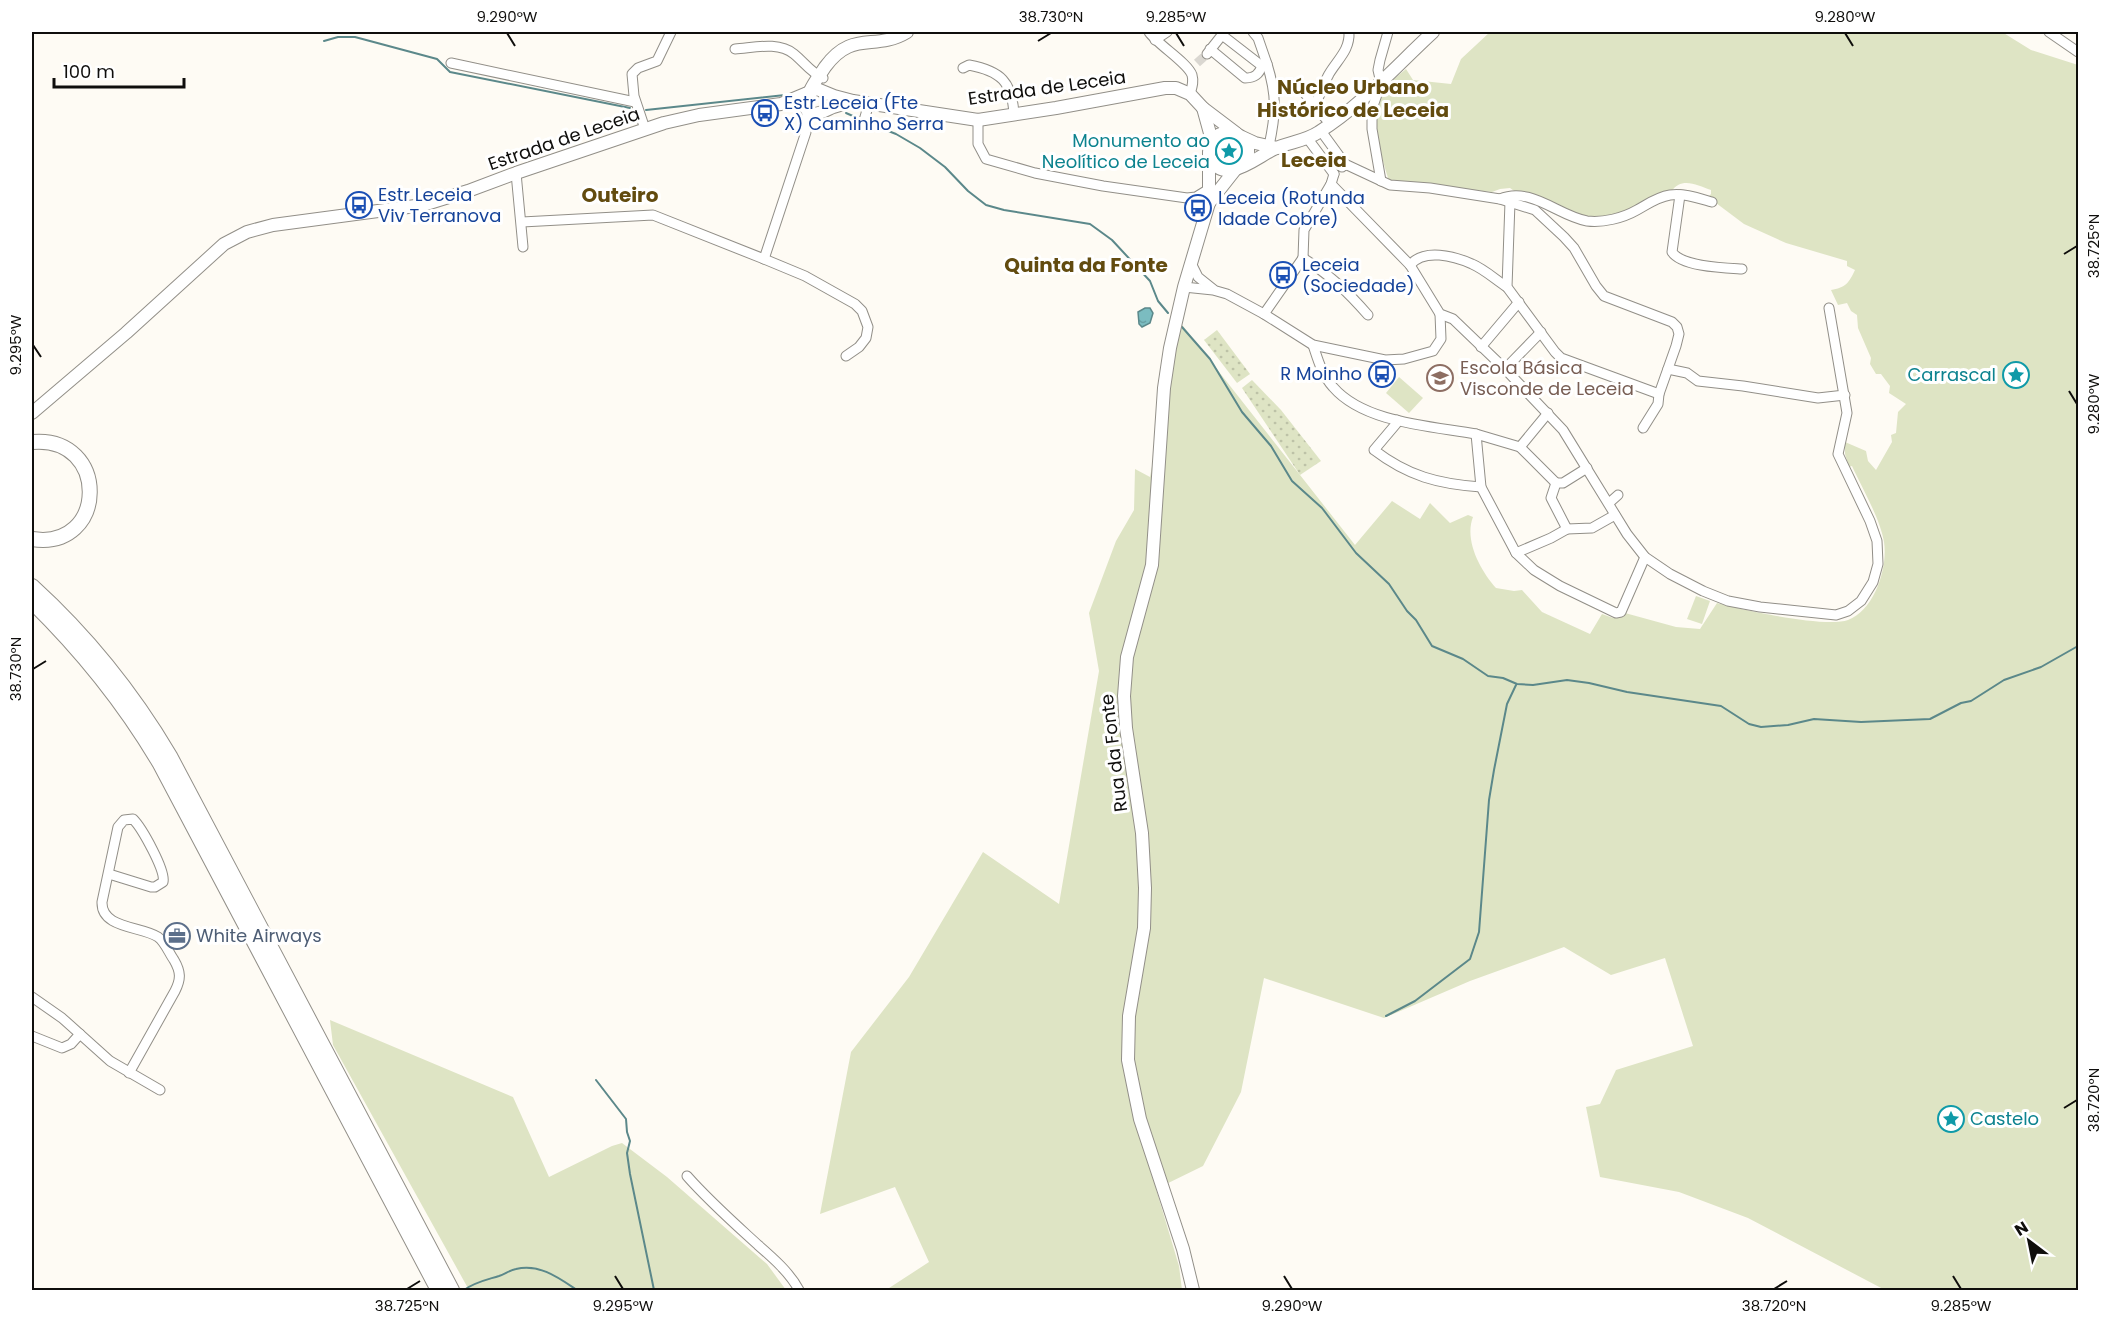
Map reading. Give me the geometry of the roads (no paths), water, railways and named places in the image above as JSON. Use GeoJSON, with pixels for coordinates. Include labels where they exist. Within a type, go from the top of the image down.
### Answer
{"type":"FeatureCollection","features":[{"type":"Feature","properties":{"kind":"main road"},"geometry":{"type":"LineString","coordinates":[[32,442],[52,442],[69,449],[81,463],[91,489],[87,510],[73,529],[67,534],[52,539],[32,539]]}},
{"type":"Feature","properties":{"kind":"main road"},"geometry":{"type":"LineString","coordinates":[[32,586],[71,624],[111,669],[170,756],[452,1290]]}},
{"type":"Feature","properties":{"kind":"main road"},"geometry":{"type":"LineString","coordinates":[[32,602],[58,627],[94,669],[128,712],[155,756],[438,1290]]}},
{"type":"Feature","properties":{"kind":"street"},"geometry":{"type":"LineString","coordinates":[[645,129],[636,102],[632,74],[638,68],[657,61],[671,32]]}},
{"type":"Feature","properties":{"kind":"street"},"geometry":{"type":"LineString","coordinates":[[764,259],[806,132],[806,110],[803,101],[808,92],[834,56],[846,46],[892,39],[907,32]]}},
{"type":"Feature","properties":{"kind":"street"},"geometry":{"type":"LineString","coordinates":[[1267,32],[1256,35],[1275,94],[1273,147]]}},
{"type":"Feature","properties":{"kind":"street"},"geometry":{"type":"LineString","coordinates":[[1315,105],[1330,73],[1342,57],[1350,40],[1349,32]]}},
{"type":"Feature","properties":{"kind":"street"},"geometry":{"type":"LineString","coordinates":[[1381,181],[1372,129],[1373,106],[1381,83],[1378,70],[1388,32]]}},
{"type":"Feature","properties":{"kind":"street"},"geometry":{"type":"LineString","coordinates":[[1203,108],[1210,130],[1210,152],[1217,168],[1223,171],[1238,169],[1273,147],[1306,140],[1325,128],[1381,83],[1433,32]]}},
{"type":"Feature","properties":{"kind":"street"},"geometry":{"type":"LineString","coordinates":[[2049,32],[2079,52]]}},
{"type":"Feature","properties":{"kind":"street"},"geometry":{"type":"LineString","coordinates":[[1159,34],[1191,72],[1193,82],[1190,94],[1203,108],[1239,135],[1248,149],[1245,162],[1238,169]]}},
{"type":"Feature","properties":{"kind":"street"},"geometry":{"type":"LineString","coordinates":[[1222,35],[1265,65],[1252,78],[1245,78],[1208,51],[1222,35]]}},
{"type":"Feature","properties":{"kind":"street"},"geometry":{"type":"LineString","coordinates":[[735,49],[784,47],[821,77],[829,101],[824,112],[806,132]]}},
{"type":"Feature","properties":{"kind":"street"},"geometry":{"type":"LineString","coordinates":[[451,63],[636,102]]}},
{"type":"Feature","properties":{"kind":"street"},"geometry":{"type":"LineString","coordinates":[[1191,72],[1197,63]]}},
{"type":"Feature","properties":{"kind":"street"},"geometry":{"type":"LineString","coordinates":[[963,68],[969,65],[982,67],[996,74],[1006,83],[1011,93],[1014,114]]}},
{"type":"Feature","properties":{"kind":"street","name":"Estrada de Leceia"},"geometry":{"type":"LineString","coordinates":[[826,93],[853,101],[978,120],[1165,88],[1184,90],[1190,94]]}},
{"type":"Feature","properties":{"kind":"street"},"geometry":{"type":"LineString","coordinates":[[808,92],[818,89],[826,93]]}},
{"type":"Feature","properties":{"kind":"street"},"geometry":{"type":"LineString","coordinates":[[1302,90],[1315,105],[1345,164],[1396,186],[1430,188],[1500,199],[1535,210],[1564,237],[1604,296],[1664,318],[1677,327],[1679,334],[1659,394],[1658,404],[1642,428]]}},
{"type":"Feature","properties":{"kind":"street","name":"Estrada de Leceia"},"geometry":{"type":"LineString","coordinates":[[32,412],[126,333],[224,244],[247,232],[273,225],[423,205],[645,129],[699,115],[781,104],[808,92]]}},
{"type":"Feature","properties":{"kind":"street","name":"Estrada de Leceia"},"geometry":{"type":"LineString","coordinates":[[824,112],[853,101]]}},
{"type":"Feature","properties":{"kind":"street"},"geometry":{"type":"LineString","coordinates":[[864,120],[869,103]]}},
{"type":"Feature","properties":{"kind":"street","name":"Estrada de Leceia"},"geometry":{"type":"LineString","coordinates":[[781,104],[806,110]]}},
{"type":"Feature","properties":{"kind":"street"},"geometry":{"type":"LineString","coordinates":[[806,110],[816,115],[824,112]]}},
{"type":"Feature","properties":{"kind":"street"},"geometry":{"type":"LineString","coordinates":[[978,120],[978,144],[987,159],[1035,173],[1185,198],[1196,197],[1209,189]]}},
{"type":"Feature","properties":{"kind":"street"},"geometry":{"type":"LineString","coordinates":[[1210,152],[1213,140],[1223,133],[1239,135],[1273,147]]}},
{"type":"Feature","properties":{"kind":"street"},"geometry":{"type":"LineString","coordinates":[[1184,286],[1234,297],[1313,345],[1385,360],[1428,354],[1437,348],[1441,339],[1440,314],[1410,265],[1333,179],[1306,140]]}},
{"type":"Feature","properties":{"kind":"street","name":"Rua da Fonte"},"geometry":{"type":"LineString","coordinates":[[1193,1290],[1183,1249],[1140,1119],[1130,1076],[1127,1045],[1129,1016],[1144,928],[1144,869],[1142,833],[1126,728],[1124,696],[1127,657],[1152,566],[1164,388],[1184,286],[1208,207],[1210,152]]}},
{"type":"Feature","properties":{"kind":"street"},"geometry":{"type":"LineString","coordinates":[[1264,314],[1303,258],[1304,230],[1333,179],[1345,164]]}},
{"type":"Feature","properties":{"kind":"street","name":"Rua da Fonte"},"geometry":{"type":"LineString","coordinates":[[1208,207],[1238,169]]}},
{"type":"Feature","properties":{"kind":"street"},"geometry":{"type":"LineString","coordinates":[[516,172],[523,247]]}},
{"type":"Feature","properties":{"kind":"street"},"geometry":{"type":"LineString","coordinates":[[1500,199],[1510,195],[1522,196],[1588,221],[1610,220],[1634,212],[1656,199],[1680,195],[1712,202]]}},
{"type":"Feature","properties":{"kind":"street"},"geometry":{"type":"LineString","coordinates":[[1680,195],[1672,252],[1675,257],[1701,265],[1742,269]]}},
{"type":"Feature","properties":{"kind":"street"},"geometry":{"type":"LineString","coordinates":[[1507,287],[1510,202]]}},
{"type":"Feature","properties":{"kind":"street"},"geometry":{"type":"LineString","coordinates":[[522,222],[653,215],[764,259],[805,276],[855,304],[862,311],[867,327],[866,338],[859,347],[846,356]]}},
{"type":"Feature","properties":{"kind":"street"},"geometry":{"type":"LineString","coordinates":[[1410,265],[1418,257],[1433,254],[1472,264],[1507,287],[1562,358],[1659,394]]}},
{"type":"Feature","properties":{"kind":"street"},"geometry":{"type":"LineString","coordinates":[[1303,258],[1328,274],[1368,315]]}},
{"type":"Feature","properties":{"kind":"street"},"geometry":{"type":"LineString","coordinates":[[1191,262],[1198,277],[1215,291]]}},
{"type":"Feature","properties":{"kind":"street"},"geometry":{"type":"LineString","coordinates":[[1481,347],[1519,302]]}},
{"type":"Feature","properties":{"kind":"street"},"geometry":{"type":"LineString","coordinates":[[1440,314],[1453,319],[1563,430],[1645,557],[1670,574],[1728,601],[1760,607],[1836,615],[1848,611],[1861,601],[1873,582],[1878,564],[1877,541],[1870,521],[1838,454],[1847,413],[1829,308]]}},
{"type":"Feature","properties":{"kind":"street"},"geometry":{"type":"LineString","coordinates":[[1505,369],[1541,332]]}},
{"type":"Feature","properties":{"kind":"street"},"geometry":{"type":"LineString","coordinates":[[1313,345],[1325,376],[1340,394],[1367,412],[1397,420],[1476,434],[1520,447],[1556,483],[1563,483],[1587,468]]}},
{"type":"Feature","properties":{"kind":"street"},"geometry":{"type":"LineString","coordinates":[[1668,369],[1687,374],[1698,381],[1818,398],[1845,394]]}},
{"type":"Feature","properties":{"kind":"street"},"geometry":{"type":"LineString","coordinates":[[1520,447],[1548,413]]}},
{"type":"Feature","properties":{"kind":"street"},"geometry":{"type":"LineString","coordinates":[[1397,420],[1374,450],[1414,475],[1450,485],[1481,488]]}},
{"type":"Feature","properties":{"kind":"street"},"geometry":{"type":"LineString","coordinates":[[1476,434],[1481,488],[1516,553],[1534,570],[1560,586],[1616,613],[1621,612],[1645,557]]}},
{"type":"Feature","properties":{"kind":"street"},"geometry":{"type":"LineString","coordinates":[[1556,483],[1551,498],[1567,529]]}},
{"type":"Feature","properties":{"kind":"street"},"geometry":{"type":"LineString","coordinates":[[1609,503],[1618,495]]}},
{"type":"Feature","properties":{"kind":"street"},"geometry":{"type":"LineString","coordinates":[[1516,553],[1567,529],[1592,528],[1616,514]]}},
{"type":"Feature","properties":{"kind":"street"},"geometry":{"type":"LineString","coordinates":[[109,874],[151,887],[163,882],[161,868],[133,819],[124,820],[118,827],[102,902],[104,913],[112,921],[158,938],[176,964],[181,977],[129,1072]]}},
{"type":"Feature","properties":{"kind":"street"},"geometry":{"type":"LineString","coordinates":[[32,997],[57,1014],[110,1061],[160,1090]]}},
{"type":"Feature","properties":{"kind":"street"},"geometry":{"type":"LineString","coordinates":[[32,1036],[62,1048],[71,1044],[80,1034]]}},
{"type":"Feature","properties":{"kind":"street"},"geometry":{"type":"LineString","coordinates":[[687,1176],[767,1254],[799,1290]]}},
{"type":"Feature","properties":{"kind":"water"},"geometry":{"type":"Polygon","coordinates":[[[1150,308],[1153,313],[1150,323],[1142,327],[1139,324],[1138,312],[1150,308]]]}},
{"type":"Feature","properties":{"kind":"waterway"},"geometry":{"type":"LineString","coordinates":[[324,41],[338,37],[355,37],[437,59],[450,72],[630,108]]}},
{"type":"Feature","properties":{"kind":"waterway"},"geometry":{"type":"LineString","coordinates":[[646,110],[785,95]]}},
{"type":"Feature","properties":{"kind":"waterway"},"geometry":{"type":"LineString","coordinates":[[846,113],[862,120]]}},
{"type":"Feature","properties":{"kind":"waterway"},"geometry":{"type":"LineString","coordinates":[[868,123],[896,134],[920,148],[945,167],[968,191],[986,205],[1090,224],[1112,240],[1150,281],[1158,301],[1168,313]]}},
{"type":"Feature","properties":{"kind":"waterway"},"geometry":{"type":"LineString","coordinates":[[1182,327],[1210,359],[1242,412],[1271,446],[1292,481],[1322,508],[1356,553],[1389,584],[1432,646],[1463,659],[1488,676],[1503,678],[1517,684],[1533,685],[1567,680],[1627,692],[1721,706],[1749,724],[1761,727],[1788,725],[1814,719],[1861,722],[1930,719],[1961,703],[1971,701],[2004,680],[2041,667],[2078,646]]}},
{"type":"Feature","properties":{"kind":"waterway"},"geometry":{"type":"LineString","coordinates":[[1386,1016],[1415,1001],[1470,959],[1479,932],[1489,800],[1494,770],[1507,704],[1516,685]]}},
{"type":"Feature","properties":{"kind":"waterway"},"geometry":{"type":"LineString","coordinates":[[596,1080],[626,1119],[630,1141],[627,1153],[630,1174],[654,1290]]}},
{"type":"Feature","properties":{"kind":"waterway"},"geometry":{"type":"LineString","coordinates":[[464,1290],[472,1285],[524,1268],[541,1270],[577,1290]]}},
{"type":"Feature","properties":{"kind":"tunnel"},"geometry":{"type":"LineString","coordinates":[[1197,63],[1207,54]]}},
{"type":"Feature","properties":{"kind":"place","name":"Estr Leceia (Fte X) Caminho Serra"},"geometry":{"type":"Point","coordinates":[765,113]}},
{"type":"Feature","properties":{"kind":"place","name":"Monumento ao Neolítico de Leceia"},"geometry":{"type":"Point","coordinates":[1229,151]}},
{"type":"Feature","properties":{"kind":"place","name":"Estr Leceia Viv Terranova"},"geometry":{"type":"Point","coordinates":[359,205]}},
{"type":"Feature","properties":{"kind":"place","name":"Leceia (Rotunda Idade Cobre)"},"geometry":{"type":"Point","coordinates":[1198,208]}},
{"type":"Feature","properties":{"kind":"place","name":"Leceia (Sociedade)"},"geometry":{"type":"Point","coordinates":[1283,275]}},
{"type":"Feature","properties":{"kind":"place","name":"R Moinho"},"geometry":{"type":"Point","coordinates":[1382,374]}},
{"type":"Feature","properties":{"kind":"place","name":"Carrascal"},"geometry":{"type":"Point","coordinates":[2016,375]}},
{"type":"Feature","properties":{"kind":"place","name":"Escola Básica Visconde de Leceia"},"geometry":{"type":"Point","coordinates":[1440,378]}},
{"type":"Feature","properties":{"kind":"place","name":"White Airways"},"geometry":{"type":"Point","coordinates":[177,936]}},
{"type":"Feature","properties":{"kind":"place","name":"Castelo"},"geometry":{"type":"Point","coordinates":[1951,1119]}},
{"type":"Feature","properties":{"kind":"district","name":"Núcleo Urbano Histórico de Leceia"},"geometry":{"type":"Point","coordinates":[1353,98]}},
{"type":"Feature","properties":{"kind":"district","name":"Leceia"},"geometry":{"type":"Point","coordinates":[1314,160]}},
{"type":"Feature","properties":{"kind":"district","name":"Outeiro"},"geometry":{"type":"Point","coordinates":[620,195]}},
{"type":"Feature","properties":{"kind":"district","name":"Quinta da Fonte"},"geometry":{"type":"Point","coordinates":[1086,265]}}]}
